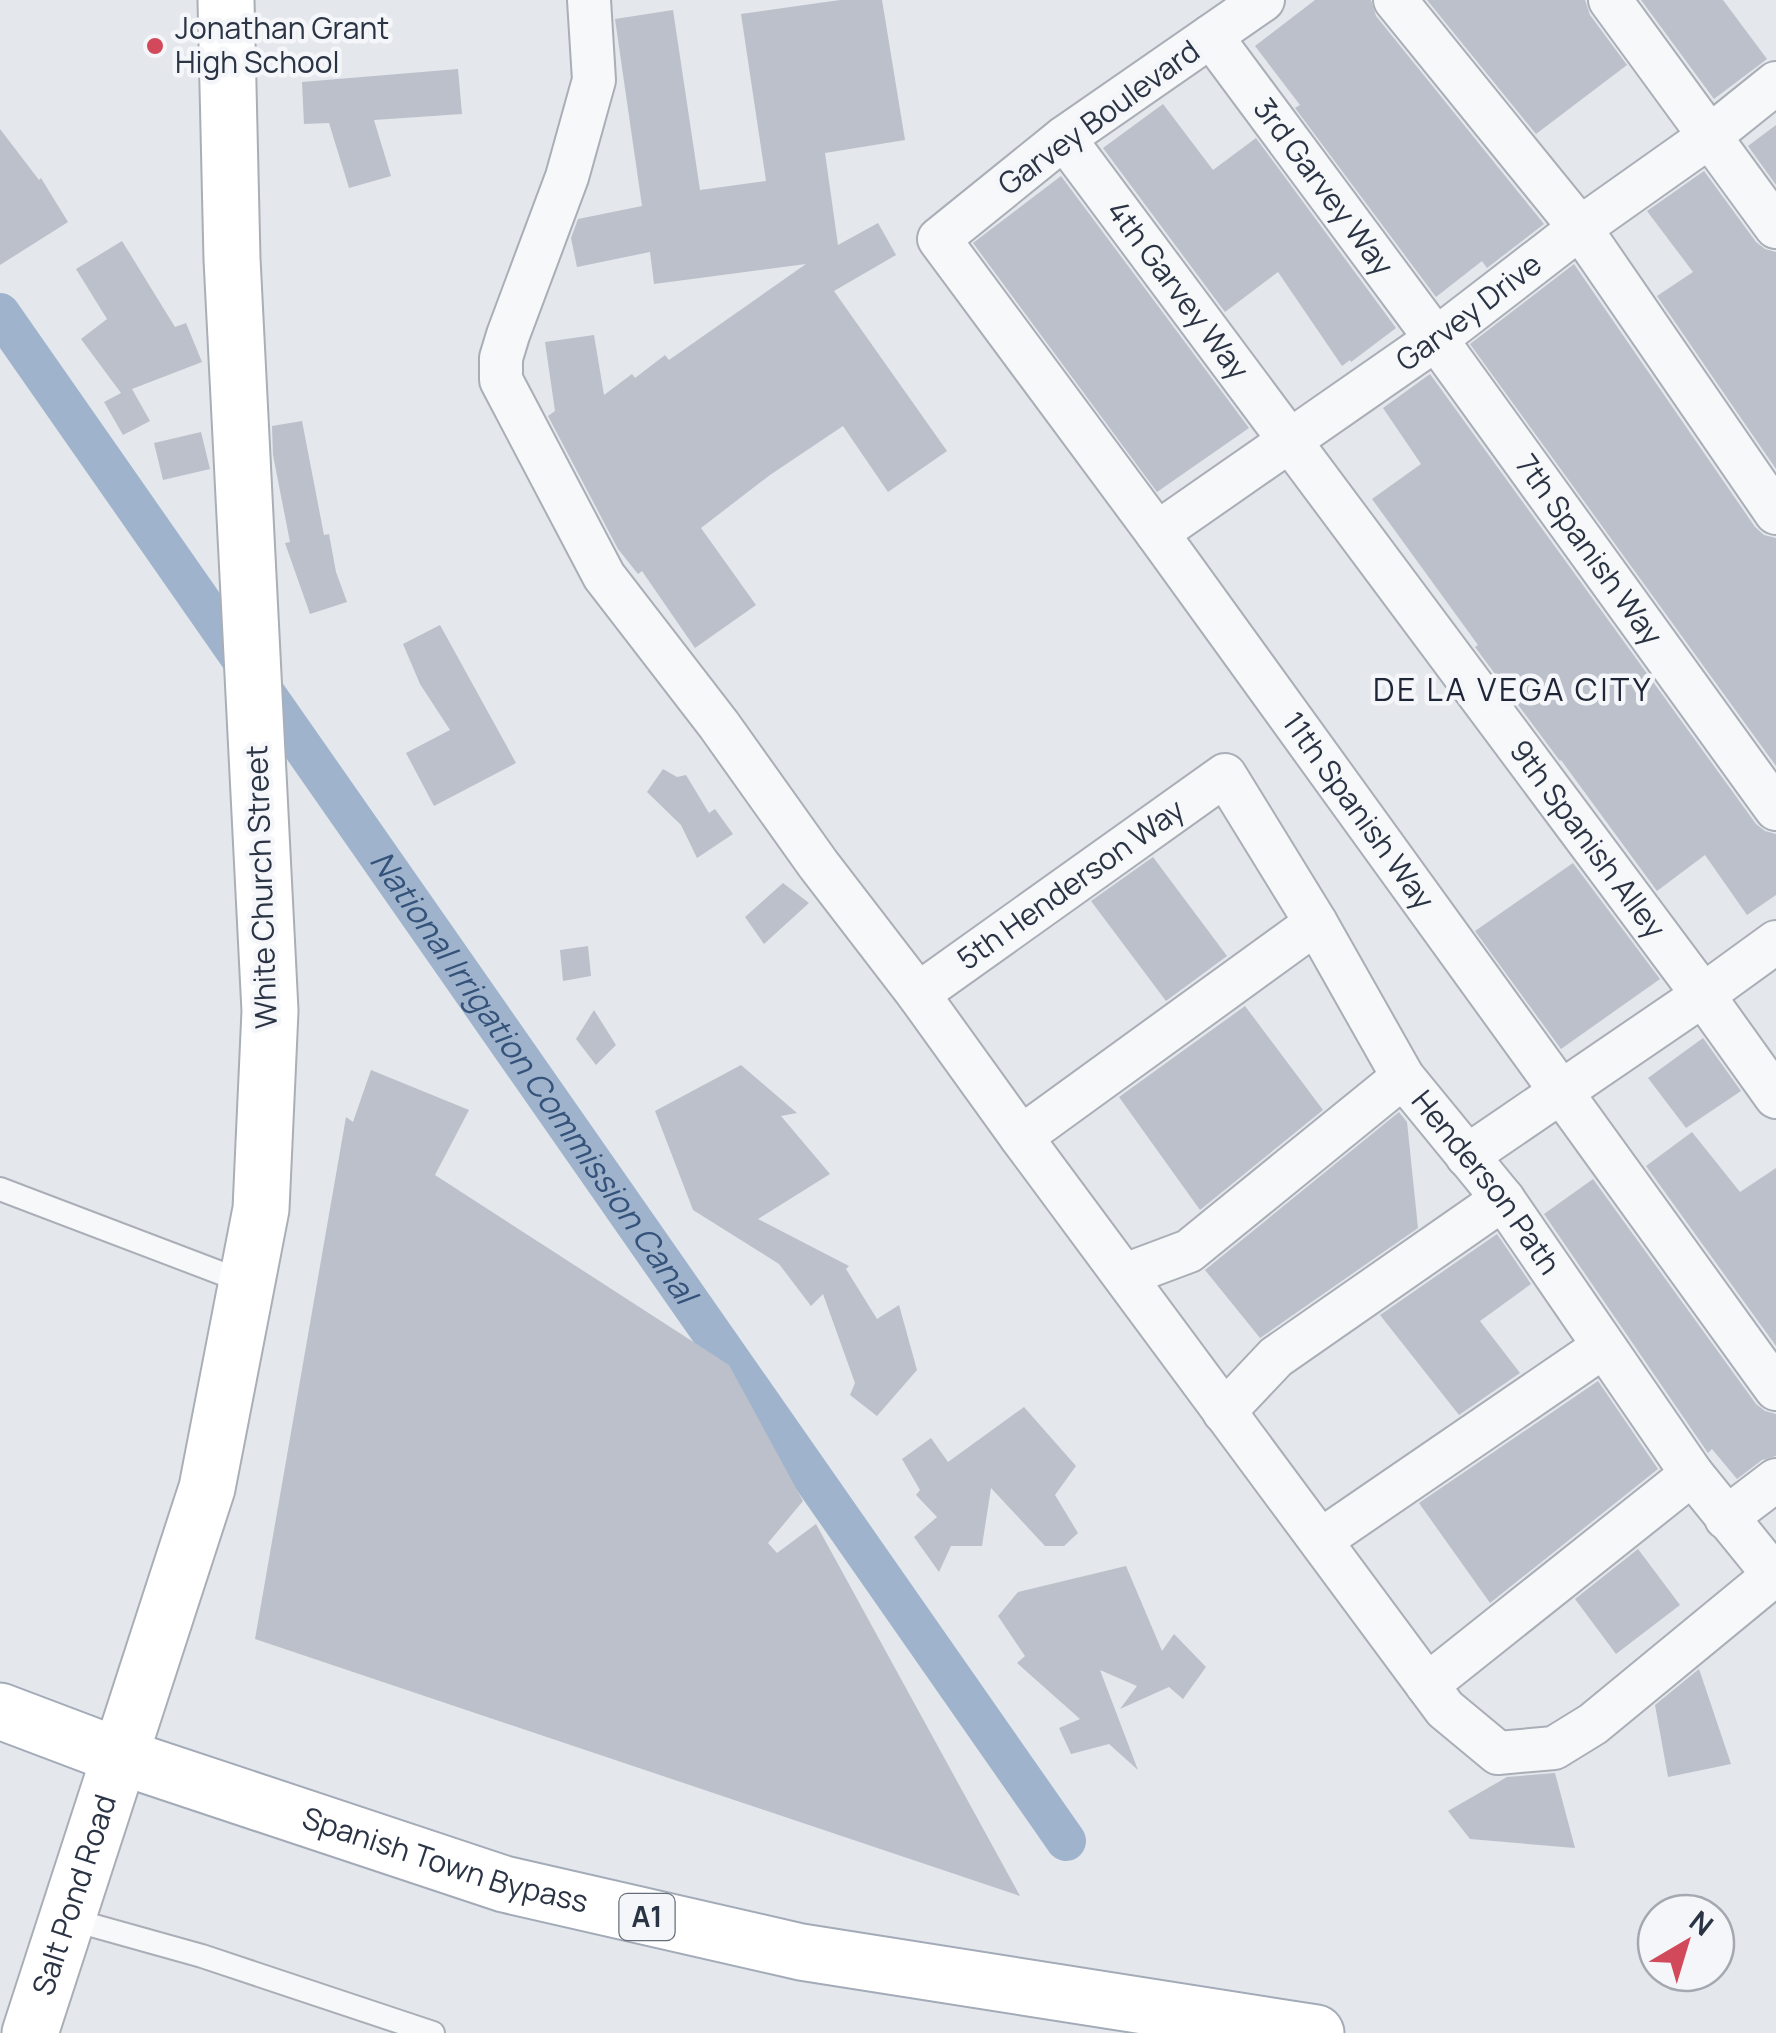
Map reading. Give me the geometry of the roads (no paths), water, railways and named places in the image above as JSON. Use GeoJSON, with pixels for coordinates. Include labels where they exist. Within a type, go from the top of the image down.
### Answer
{"type":"FeatureCollection","features":[{"type":"Feature","properties":{"kind":"street","name":"White Church Street"},"geometry":{"type":"LineString","coordinates":[[119,1756],[207,1488],[262,1209],[270,1012],[232,259],[226,0]]}},
{"type":"Feature","properties":{"kind":"street"},"geometry":{"type":"LineString","coordinates":[[590,0],[594,80],[567,177],[508,335],[501,358],[501,380],[604,576],[1445,1709],[1498,1753],[1554,1748],[1594,1724],[1775,1575]]}},
{"type":"Feature","properties":{"kind":"street","name":"Garvey Boulevard"},"geometry":{"type":"LineString","coordinates":[[939,240],[1064,138],[1262,0]]}},
{"type":"Feature","properties":{"kind":"street"},"geometry":{"type":"LineString","coordinates":[[1395,0],[1580,228],[1776,513]]}},
{"type":"Feature","properties":{"kind":"street"},"geometry":{"type":"LineString","coordinates":[[1610,0],[1776,226]]}},
{"type":"Feature","properties":{"kind":"street","name":"3rd Garvey Way"},"geometry":{"type":"LineString","coordinates":[[1211,36],[1436,340]]}},
{"type":"Feature","properties":{"kind":"street","name":"Garvey Drive"},"geometry":{"type":"LineString","coordinates":[[1157,533],[1436,340],[1776,83]]}},
{"type":"Feature","properties":{"kind":"street","name":"4th Garvey Way"},"geometry":{"type":"LineString","coordinates":[[1064,138],[1290,442]]}},
{"type":"Feature","properties":{"kind":"street","name":"11th Spanish Way"},"geometry":{"type":"LineString","coordinates":[[939,240],[1157,533],[1776,1389]]}},
{"type":"Feature","properties":{"kind":"street","name":"7th Spanish Way"},"geometry":{"type":"LineString","coordinates":[[1436,340],[1776,809]]}},
{"type":"Feature","properties":{"kind":"street","name":"9th Spanish Alley"},"geometry":{"type":"LineString","coordinates":[[1290,442],[1776,1098]]}},
{"type":"Feature","properties":{"kind":"street","name":"5th Henderson Way"},"geometry":{"type":"LineString","coordinates":[[918,994],[1226,775]]}},
{"type":"Feature","properties":{"kind":"street","name":"Henderson Path"},"geometry":{"type":"LineString","coordinates":[[1226,775],[1403,1077],[1503,1198],[1692,1474],[1775,1575]]}},
{"type":"Feature","properties":{"kind":"street"},"geometry":{"type":"LineString","coordinates":[[1021,1136],[1316,923]]}},
{"type":"Feature","properties":{"kind":"street"},"geometry":{"type":"LineString","coordinates":[[1467,1156],[1776,942]]}},
{"type":"Feature","properties":{"kind":"street"},"geometry":{"type":"LineString","coordinates":[[1125,1275],[1189,1251],[1403,1077]]}},
{"type":"Feature","properties":{"kind":"street"},"geometry":{"type":"LineString","coordinates":[[1224,1412],[1276,1356],[1503,1198]]}},
{"type":"Feature","properties":{"kind":"street"},"geometry":{"type":"LineString","coordinates":[[1320,1540],[1603,1346]]}},
{"type":"Feature","properties":{"kind":"street"},"geometry":{"type":"LineString","coordinates":[[1428,1685],[1692,1474]]}},
{"type":"Feature","properties":{"kind":"street"},"geometry":{"type":"LineString","coordinates":[[1726,1518],[1776,1480]]}},
{"type":"Feature","properties":{"kind":"street","name":"Spanish Town Bypass"},"geometry":{"type":"LineString","coordinates":[[0,1711],[119,1756],[504,1884],[801,1952],[1316,2033]]}},
{"type":"Feature","properties":{"kind":"street","name":"Salt Pond Road"},"geometry":{"type":"LineString","coordinates":[[30,2033],[119,1756]]}},
{"type":"Feature","properties":{"kind":"lane"},"geometry":{"type":"LineString","coordinates":[[0,1189],[247,1283]]}},
{"type":"Feature","properties":{"kind":"lane"},"geometry":{"type":"LineString","coordinates":[[66,1918],[202,1956],[433,2033]]}},
{"type":"Feature","properties":{"kind":"waterway","name":"National Irrigation Commission Canal"},"geometry":{"type":"LineString","coordinates":[[0,313],[1066,1841]]}},
{"type":"Feature","properties":{"kind":"place","name":"Jonathan Grant High School"},"geometry":{"type":"Point","coordinates":[155,46]}},
{"type":"Feature","properties":{"kind":"district","name":"DE LA VEGA CITY"},"geometry":{"type":"Point","coordinates":[1513,690]}}]}
